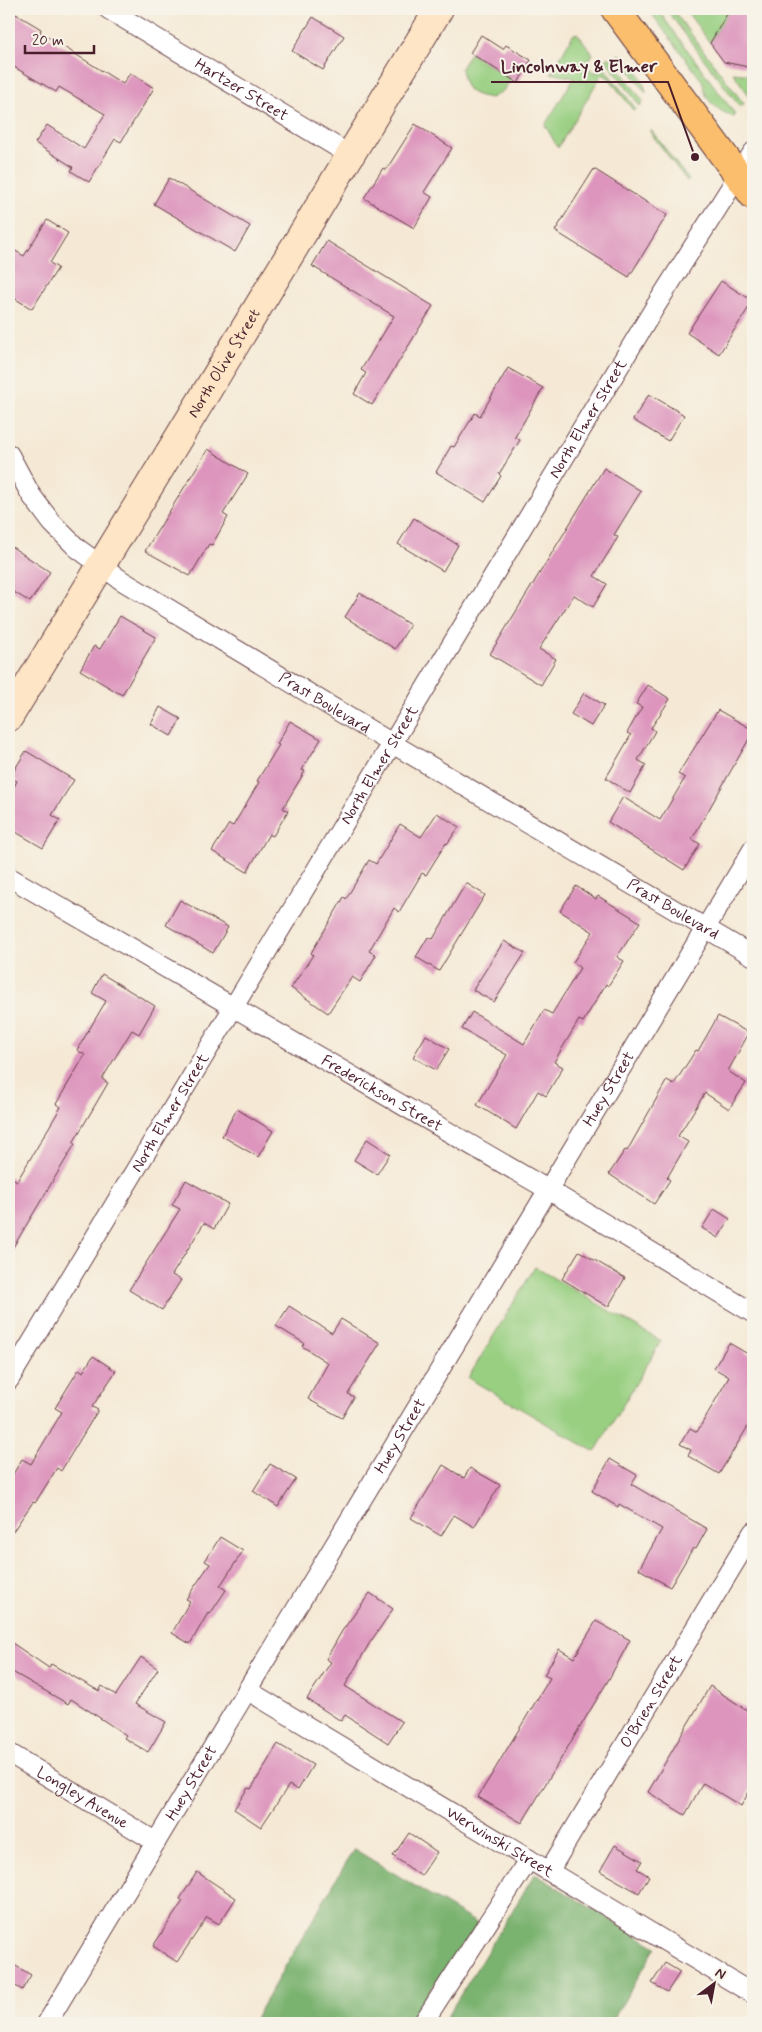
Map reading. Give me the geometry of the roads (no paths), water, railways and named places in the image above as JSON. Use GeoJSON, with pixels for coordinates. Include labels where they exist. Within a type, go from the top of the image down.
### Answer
{"type":"FeatureCollection","features":[{"type":"Feature","properties":{"kind":"main road"},"geometry":{"type":"LineString","coordinates":[[615,9],[746,186]]}},
{"type":"Feature","properties":{"kind":"street","name":"Hartzer Street"},"geometry":{"type":"LineString","coordinates":[[109,9],[350,155]]}},
{"type":"Feature","properties":{"kind":"street","name":"North Olive Street"},"geometry":{"type":"LineString","coordinates":[[9,717],[439,9]]}},
{"type":"Feature","properties":{"kind":"street","name":"North Elmer Street"},"geometry":{"type":"LineString","coordinates":[[9,1380],[670,284],[746,186],[753,152]]}},
{"type":"Feature","properties":{"kind":"street","name":"Prast Boulevard"},"geometry":{"type":"LineString","coordinates":[[9,454],[30,495],[52,523],[77,548],[100,566],[217,639],[753,956]]}},
{"type":"Feature","properties":{"kind":"street","name":"Huey Street"},"geometry":{"type":"LineString","coordinates":[[47,2023],[753,849]]}},
{"type":"Feature","properties":{"kind":"street","name":"Frederickson Street"},"geometry":{"type":"LineString","coordinates":[[9,877],[547,1189],[753,1314]]}},
{"type":"Feature","properties":{"kind":"street","name":"O'Brien Street"},"geometry":{"type":"LineString","coordinates":[[549,1871],[753,1532]]}},
{"type":"Feature","properties":{"kind":"street","name":"Werwinski Street"},"geometry":{"type":"LineString","coordinates":[[248,1690],[753,1994]]}},
{"type":"Feature","properties":{"kind":"street","name":"Longley Avenue"},"geometry":{"type":"LineString","coordinates":[[9,1753],[156,1842]]}},
{"type":"Feature","properties":{"kind":"street"},"geometry":{"type":"LineString","coordinates":[[423,2023],[529,1859]]}},
{"type":"Feature","properties":{"kind":"place","name":"Lincolnway & Elmer"},"geometry":{"type":"Point","coordinates":[695,157]}}]}
